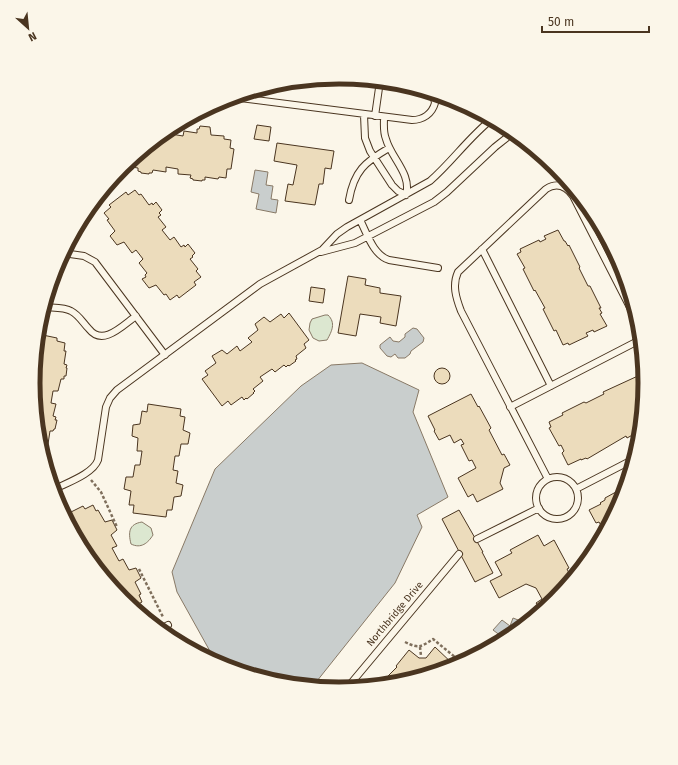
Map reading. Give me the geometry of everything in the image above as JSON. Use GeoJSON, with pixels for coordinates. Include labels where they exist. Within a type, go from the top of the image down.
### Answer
{"type":"FeatureCollection","features":[{"type":"Feature","properties":{"kind":"lane"},"geometry":{"type":"LineString","coordinates":[[375,116],[379,86]]}},
{"type":"Feature","properties":{"kind":"lane"},"geometry":{"type":"LineString","coordinates":[[244,99],[412,120],[424,118],[434,107],[435,99]]}},
{"type":"Feature","properties":{"kind":"lane"},"geometry":{"type":"LineString","coordinates":[[364,115],[365,138],[374,157],[392,185],[398,191],[406,194]]}},
{"type":"Feature","properties":{"kind":"lane"},"geometry":{"type":"LineString","coordinates":[[384,117],[385,136],[389,148],[406,178],[406,194]]}},
{"type":"Feature","properties":{"kind":"lane"},"geometry":{"type":"LineString","coordinates":[[319,252],[337,234],[435,177],[472,136],[487,123]]}},
{"type":"Feature","properties":{"kind":"lane"},"geometry":{"type":"LineString","coordinates":[[59,487],[85,474],[97,463],[106,407],[110,398],[117,390],[260,284],[319,252],[350,245],[424,208],[441,197],[509,137]]}},
{"type":"Feature","properties":{"kind":"lane"},"geometry":{"type":"LineString","coordinates":[[349,200],[355,176],[363,166],[389,148]]}},
{"type":"Feature","properties":{"kind":"lane"},"geometry":{"type":"LineString","coordinates":[[548,479],[461,311],[455,292],[455,281],[458,272],[546,189],[551,186],[561,186],[566,188],[571,193]]}},
{"type":"Feature","properties":{"kind":"lane"},"geometry":{"type":"LineString","coordinates":[[573,197],[627,301]]}},
{"type":"Feature","properties":{"kind":"lane"},"geometry":{"type":"LineString","coordinates":[[360,220],[376,252],[385,259],[438,268]]}},
{"type":"Feature","properties":{"kind":"lane"},"geometry":{"type":"LineString","coordinates":[[482,249],[551,386]]}},
{"type":"Feature","properties":{"kind":"lane"},"geometry":{"type":"LineString","coordinates":[[69,254],[84,256],[95,262],[165,354]]}},
{"type":"Feature","properties":{"kind":"lane"},"geometry":{"type":"LineString","coordinates":[[50,307],[70,310],[77,315],[93,334],[101,336],[110,334],[136,316]]}},
{"type":"Feature","properties":{"kind":"lane"},"geometry":{"type":"LineString","coordinates":[[510,407],[635,342]]}},
{"type":"Feature","properties":{"kind":"lane"},"geometry":{"type":"LineString","coordinates":[[576,489],[627,463]]}},
{"type":"Feature","properties":{"kind":"lane"},"geometry":{"type":"LineString","coordinates":[[561,477],[572,484],[576,489],[578,495],[576,507],[567,516],[561,518],[548,517],[539,508],[536,498],[537,492],[539,487],[548,479],[561,477]]}},
{"type":"Feature","properties":{"kind":"lane"},"geometry":{"type":"LineString","coordinates":[[477,540],[539,508]]}},
{"type":"Feature","properties":{"kind":"lane","name":"Northbridge Drive"},"geometry":{"type":"LineString","coordinates":[[353,681],[459,554]]}},
{"type":"Feature","properties":{"kind":"path"},"geometry":{"type":"LineString","coordinates":[[85,474],[101,492],[117,527]]}},
{"type":"Feature","properties":{"kind":"path"},"geometry":{"type":"LineString","coordinates":[[139,569],[168,625]]}},
{"type":"Feature","properties":{"kind":"path"},"geometry":{"type":"LineString","coordinates":[[405,642],[414,647],[420,647],[433,639],[456,658]]}},
{"type":"Feature","properties":{"kind":"path"},"geometry":{"type":"LineString","coordinates":[[420,647],[421,656]]}},
{"type":"Feature","properties":{"kind":"green space"},"geometry":{"type":"Polygon","coordinates":[[[328,315],[333,324],[327,340],[319,341],[313,338],[309,330],[310,323],[312,319],[328,315]]]}},
{"type":"Feature","properties":{"kind":"green space"},"geometry":{"type":"Polygon","coordinates":[[[142,522],[151,528],[153,535],[144,544],[138,546],[131,544],[130,529],[134,525],[142,522]]]}},
{"type":"Feature","properties":{"kind":"shaded area"},"geometry":{"type":"Polygon","coordinates":[[[255,170],[268,172],[266,185],[273,186],[271,199],[278,200],[276,213],[256,209],[259,194],[251,192],[255,170]]]}},
{"type":"Feature","properties":{"kind":"shaded area"},"geometry":{"type":"Polygon","coordinates":[[[413,328],[417,329],[424,338],[423,342],[411,351],[405,358],[398,358],[395,354],[391,357],[387,356],[380,348],[380,345],[390,337],[393,341],[399,342],[405,337],[405,334],[413,328]]]}},
{"type":"Feature","properties":{"kind":"shaded area"},"geometry":{"type":"Polygon","coordinates":[[[362,363],[419,390],[413,412],[448,497],[417,515],[422,527],[395,583],[317,681],[281,676],[243,666],[211,653],[177,592],[172,572],[215,469],[301,386],[331,365],[362,363]]]}},
{"type":"Feature","properties":{"kind":"shaded area"},"geometry":{"type":"Polygon","coordinates":[[[513,618],[520,621],[499,635],[493,630],[502,620],[510,626],[513,618]]]}},
{"type":"Feature","properties":{"kind":"building"},"geometry":{"type":"Polygon","coordinates":[[[257,125],[271,127],[269,141],[254,139],[257,125]]]}},
{"type":"Feature","properties":{"kind":"building"},"geometry":{"type":"Polygon","coordinates":[[[200,126],[210,127],[211,135],[224,136],[224,139],[231,140],[230,148],[234,149],[231,169],[227,169],[226,178],[219,177],[218,179],[205,177],[205,180],[202,181],[193,180],[190,178],[191,175],[178,174],[178,169],[166,167],[166,172],[153,170],[152,173],[149,174],[141,173],[138,171],[138,168],[132,167],[157,145],[173,134],[183,136],[184,131],[197,133],[197,129],[199,129],[200,126]]]}},
{"type":"Feature","properties":{"kind":"building"},"geometry":{"type":"Polygon","coordinates":[[[277,143],[334,151],[331,169],[325,168],[323,184],[319,184],[315,205],[285,201],[288,184],[293,185],[297,165],[274,161],[277,143]]]}},
{"type":"Feature","properties":{"kind":"building"},"geometry":{"type":"Polygon","coordinates":[[[135,190],[139,195],[141,194],[149,205],[152,203],[153,205],[156,202],[162,210],[159,213],[161,215],[158,217],[166,227],[162,230],[170,240],[174,237],[181,247],[184,245],[185,247],[188,244],[195,253],[190,259],[198,269],[196,271],[201,277],[194,282],[196,285],[179,298],[177,295],[170,300],[156,285],[149,288],[142,279],[146,277],[145,275],[147,273],[139,263],[143,259],[136,250],[132,253],[124,242],[117,245],[110,236],[115,231],[104,213],[111,207],[109,205],[126,192],[128,195],[135,190]]]}},
{"type":"Feature","properties":{"kind":"building"},"geometry":{"type":"Polygon","coordinates":[[[558,230],[564,241],[568,246],[569,245],[588,286],[590,286],[601,308],[599,308],[602,313],[600,314],[607,326],[594,332],[593,330],[586,333],[588,336],[569,345],[568,343],[563,345],[556,330],[554,331],[543,309],[545,308],[535,290],[534,291],[523,269],[525,268],[517,254],[521,252],[520,249],[539,240],[540,242],[546,239],[544,236],[558,230]]]}},
{"type":"Feature","properties":{"kind":"building"},"geometry":{"type":"Polygon","coordinates":[[[348,276],[366,279],[365,285],[380,288],[380,293],[401,296],[396,326],[380,323],[381,317],[360,314],[356,336],[338,333],[348,276]]]}},
{"type":"Feature","properties":{"kind":"building"},"geometry":{"type":"Polygon","coordinates":[[[311,287],[325,289],[323,303],[309,301],[311,287]]]}},
{"type":"Feature","properties":{"kind":"building"},"geometry":{"type":"Polygon","coordinates":[[[289,313],[309,340],[304,344],[306,348],[296,356],[296,361],[289,366],[288,365],[286,367],[284,365],[275,372],[272,369],[260,377],[263,381],[253,389],[255,391],[254,393],[247,399],[246,398],[244,400],[242,397],[231,405],[228,401],[222,406],[202,379],[208,375],[205,371],[216,363],[212,356],[222,350],[227,354],[237,346],[240,351],[252,342],[248,338],[258,330],[255,324],[264,317],[270,322],[281,314],[284,318],[289,313]]]}},
{"type":"Feature","properties":{"kind":"building"},"geometry":{"type":"Polygon","coordinates":[[[44,335],[57,338],[57,341],[65,343],[64,351],[66,351],[64,364],[67,365],[66,376],[64,376],[64,379],[61,379],[58,391],[53,391],[51,403],[56,404],[53,416],[56,417],[55,420],[57,420],[55,429],[50,431],[48,444],[47,444],[43,422],[40,382],[44,335]]]}},
{"type":"Feature","properties":{"kind":"building"},"geometry":{"type":"Polygon","coordinates":[[[442,368],[448,370],[450,376],[448,382],[442,384],[436,382],[434,376],[436,370],[442,368]]]}},
{"type":"Feature","properties":{"kind":"building"},"geometry":{"type":"Polygon","coordinates":[[[638,376],[637,402],[633,435],[627,438],[626,436],[587,459],[581,459],[568,465],[562,453],[564,451],[561,445],[559,446],[549,428],[551,427],[549,422],[563,415],[562,413],[604,394],[603,392],[638,376]]]}},
{"type":"Feature","properties":{"kind":"building"},"geometry":{"type":"Polygon","coordinates":[[[471,394],[491,428],[489,430],[502,455],[504,454],[510,465],[504,468],[500,483],[503,489],[477,502],[473,494],[468,497],[458,478],[476,468],[472,460],[469,461],[461,445],[464,444],[461,439],[454,443],[450,435],[439,440],[428,416],[471,394]]]}},
{"type":"Feature","properties":{"kind":"building"},"geometry":{"type":"Polygon","coordinates":[[[148,404],[181,409],[180,416],[185,417],[183,430],[190,433],[188,444],[181,444],[179,456],[175,456],[173,470],[178,471],[176,483],[183,485],[181,496],[174,497],[172,510],[167,510],[166,517],[133,513],[134,505],[129,505],[131,491],[124,489],[126,477],[133,477],[135,465],[140,465],[142,451],[137,451],[138,438],[132,436],[133,425],[140,424],[142,411],[147,412],[148,404]]]}},
{"type":"Feature","properties":{"kind":"building"},"geometry":{"type":"Polygon","coordinates":[[[617,491],[601,526],[599,522],[596,523],[589,510],[601,504],[600,503],[605,500],[605,498],[617,491]]]}},
{"type":"Feature","properties":{"kind":"building"},"geometry":{"type":"Polygon","coordinates":[[[93,505],[96,511],[98,510],[105,522],[112,520],[117,530],[111,535],[117,546],[112,548],[119,561],[123,559],[129,570],[136,568],[141,578],[135,582],[141,594],[139,595],[142,602],[139,604],[114,580],[90,549],[70,513],[83,506],[85,509],[93,505]]]}},
{"type":"Feature","properties":{"kind":"building"},"geometry":{"type":"Polygon","coordinates":[[[459,510],[493,573],[475,582],[442,519],[459,510]]]}},
{"type":"Feature","properties":{"kind":"building"},"geometry":{"type":"Polygon","coordinates":[[[538,535],[544,546],[554,540],[569,568],[567,569],[569,573],[538,605],[536,603],[542,599],[536,588],[526,584],[499,598],[490,581],[502,575],[495,562],[512,553],[510,550],[538,535]]]}},
{"type":"Feature","properties":{"kind":"building"},"geometry":{"type":"Polygon","coordinates":[[[435,647],[449,660],[435,666],[386,678],[397,667],[396,666],[409,650],[419,658],[426,658],[435,647]]]}}]}
